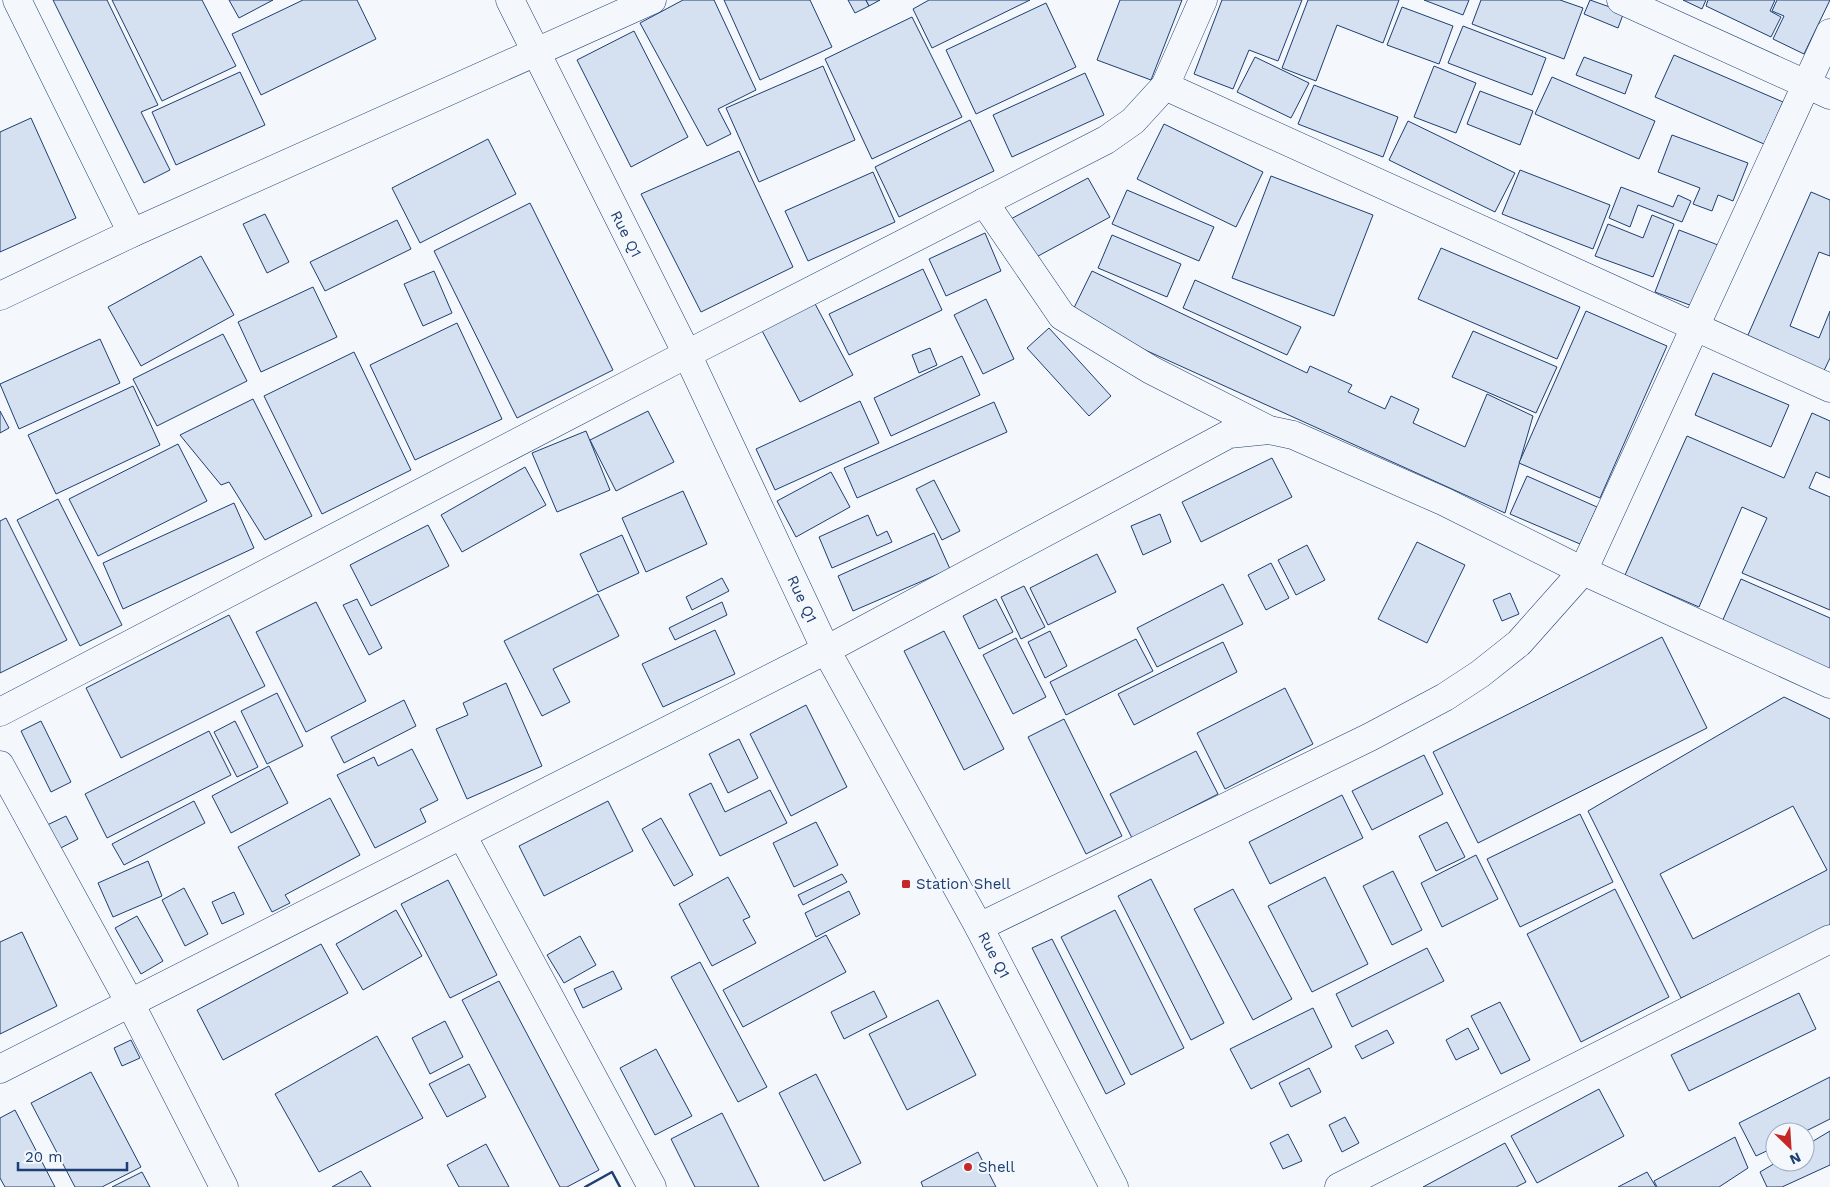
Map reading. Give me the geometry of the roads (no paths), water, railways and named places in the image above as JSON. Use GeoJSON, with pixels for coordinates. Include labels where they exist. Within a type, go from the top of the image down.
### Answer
{"type":"FeatureCollection","features":[{"type":"Feature","properties":{"kind":"street"},"geometry":{"type":"LineString","coordinates":[[16,0],[132,233]]}},
{"type":"Feature","properties":{"kind":"street","name":"Rue Q1"},"geometry":{"type":"LineString","coordinates":[[510,0],[687,354],[826,650],[979,927],[1114,1187]]}},
{"type":"Feature","properties":{"kind":"street"},"geometry":{"type":"LineString","coordinates":[[0,296],[132,233],[652,0]]}},
{"type":"Feature","properties":{"kind":"street"},"geometry":{"type":"LineString","coordinates":[[0,712],[687,354],[1106,140],[1134,121],[1164,86],[1203,0]]}},
{"type":"Feature","properties":{"kind":"street"},"geometry":{"type":"LineString","coordinates":[[1621,0],[1818,90]]}},
{"type":"Feature","properties":{"kind":"street"},"geometry":{"type":"LineString","coordinates":[[979,927],[1370,737],[1445,696],[1480,674],[1519,643],[1583,572],[1696,328],[1818,90],[1830,33]]}},
{"type":"Feature","properties":{"kind":"street"},"geometry":{"type":"LineString","coordinates":[[1164,86],[1830,388]]}},
{"type":"Feature","properties":{"kind":"street"},"geometry":{"type":"LineString","coordinates":[[984,202],[1062,316],[1151,370],[1269,430],[1292,435],[1445,502],[1583,572],[1830,684]]}},
{"type":"Feature","properties":{"kind":"street"},"geometry":{"type":"LineString","coordinates":[[0,1069],[826,650],[1229,434],[1269,430]]}},
{"type":"Feature","properties":{"kind":"street"},"geometry":{"type":"LineString","coordinates":[[0,765],[130,1003],[224,1187]]}},
{"type":"Feature","properties":{"kind":"street"},"geometry":{"type":"LineString","coordinates":[[462,836],[652,1187]]}},
{"type":"Feature","properties":{"kind":"street"},"geometry":{"type":"LineString","coordinates":[[1339,1187],[1830,939]]}},
{"type":"Feature","properties":{"kind":"place","name":"Station Shell"},"geometry":{"type":"Point","coordinates":[906,884]}},
{"type":"Feature","properties":{"kind":"place","name":"Shell"},"geometry":{"type":"Point","coordinates":[968,1167]}}]}
